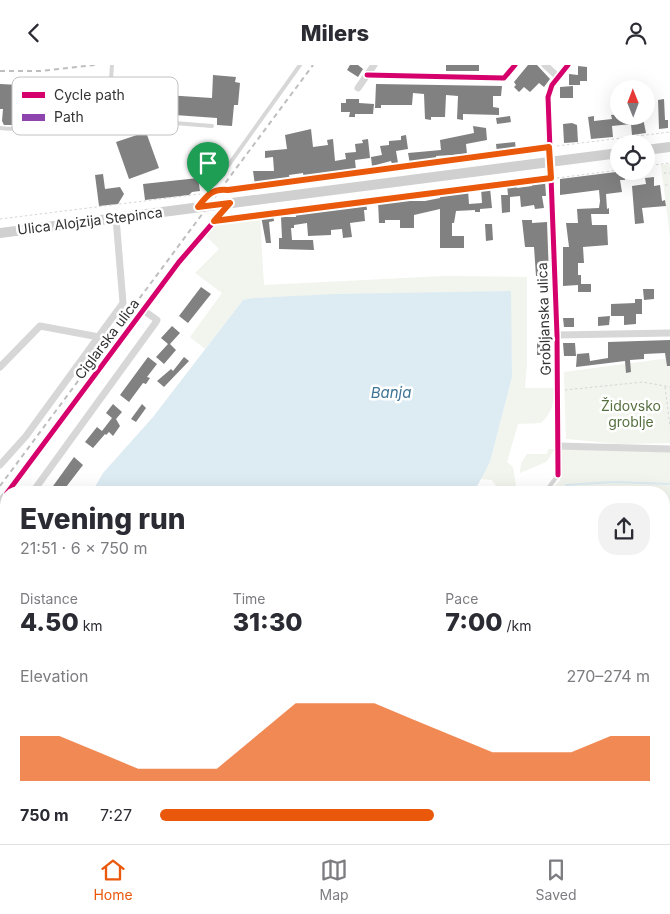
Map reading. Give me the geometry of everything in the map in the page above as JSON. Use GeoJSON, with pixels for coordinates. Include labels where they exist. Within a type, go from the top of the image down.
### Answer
{"type":"FeatureCollection","features":[{"type":"Feature","properties":{"kind":"main road"},"geometry":{"type":"LineString","coordinates":[[655,149],[670,147]]}},
{"type":"Feature","properties":{"kind":"main road","name":"Ulica Alojzija Stepinca"},"geometry":{"type":"LineString","coordinates":[[0,233],[610,154]]}},
{"type":"Feature","properties":{"kind":"street"},"geometry":{"type":"LineString","coordinates":[[358,88],[374,65]]}},
{"type":"Feature","properties":{"kind":"street"},"geometry":{"type":"LineString","coordinates":[[367,75],[504,78],[515,65]]}},
{"type":"Feature","properties":{"kind":"street"},"geometry":{"type":"LineString","coordinates":[[545,65],[558,77]]}},
{"type":"Feature","properties":{"kind":"street","name":"Grobljanska ulica"},"geometry":{"type":"LineString","coordinates":[[558,475],[557,335],[548,97],[558,77],[568,65]]}},
{"type":"Feature","properties":{"kind":"street","name":"Ciglarska ulica"},"geometry":{"type":"LineString","coordinates":[[12,486],[179,262],[230,203]]}},
{"type":"Feature","properties":{"kind":"street"},"geometry":{"type":"LineString","coordinates":[[0,465],[26,436],[124,303],[116,217]]}},
{"type":"Feature","properties":{"kind":"street","name":"Ciglarska ulica"},"geometry":{"type":"LineString","coordinates":[[37,486],[156,322],[157,320],[143,310]]}},
{"type":"Feature","properties":{"kind":"street"},"geometry":{"type":"LineString","coordinates":[[0,367],[40,326],[99,337]]}},
{"type":"Feature","properties":{"kind":"street","name":"Grobljanska ulica"},"geometry":{"type":"LineString","coordinates":[[557,335],[670,333]]}},
{"type":"Feature","properties":{"kind":"street"},"geometry":{"type":"LineString","coordinates":[[558,446],[670,449]]}},
{"type":"Feature","properties":{"kind":"lane"},"geometry":{"type":"LineString","coordinates":[[204,206],[208,193],[300,65]]}},
{"type":"Feature","properties":{"kind":"lane"},"geometry":{"type":"LineString","coordinates":[[178,124],[212,127]]}},
{"type":"Feature","properties":{"kind":"lane"},"geometry":{"type":"LineString","coordinates":[[550,486],[558,475]]}},
{"type":"Feature","properties":{"kind":"path"},"geometry":{"type":"LineString","coordinates":[[0,219],[208,193],[222,188],[228,190],[342,176],[670,132]]}},
{"type":"Feature","properties":{"kind":"path"},"geometry":{"type":"LineString","coordinates":[[655,166],[670,163]]}},
{"type":"Feature","properties":{"kind":"path"},"geometry":{"type":"LineString","coordinates":[[214,221],[610,171]]}},
{"type":"Feature","properties":{"kind":"path"},"geometry":{"type":"LineString","coordinates":[[664,173],[670,173]]}},
{"type":"Feature","properties":{"kind":"path"},"geometry":{"type":"LineString","coordinates":[[665,185],[670,185]]}},
{"type":"Feature","properties":{"kind":"path"},"geometry":{"type":"LineString","coordinates":[[557,390],[643,382],[670,387]]}},
{"type":"Feature","properties":{"kind":"path"},"geometry":{"type":"LineString","coordinates":[[665,386],[670,426]]}},
{"type":"Feature","properties":{"kind":"green space"},"geometry":{"type":"Polygon","coordinates":[[[670,164],[670,238],[661,165],[670,164]]]}},
{"type":"Feature","properties":{"kind":"green space"},"geometry":{"type":"Polygon","coordinates":[[[245,217],[260,217],[264,285],[445,276],[527,277],[527,363],[525,388],[555,388],[552,407],[541,423],[518,424],[507,462],[513,467],[516,486],[496,486],[492,480],[480,479],[490,462],[512,377],[510,291],[252,298],[243,300],[205,349],[190,337],[222,293],[195,273],[219,249],[204,234],[219,222],[245,217]]]}},
{"type":"Feature","properties":{"kind":"green space","name":"Židovsko groblje"},"geometry":{"type":"Polygon","coordinates":[[[670,358],[670,443],[620,444],[566,439],[564,372],[670,358]]]}},
{"type":"Feature","properties":{"kind":"green space"},"geometry":{"type":"Polygon","coordinates":[[[562,448],[670,451],[670,486],[555,486],[560,480],[560,450],[562,448]]]}},
{"type":"Feature","properties":{"kind":"green space"},"geometry":{"type":"Polygon","coordinates":[[[548,449],[555,449],[546,462],[520,473],[521,463],[527,454],[547,454],[548,449]]]}},
{"type":"Feature","properties":{"kind":"water","name":"Banja"},"geometry":{"type":"Polygon","coordinates":[[[511,291],[512,377],[490,462],[477,486],[95,486],[103,473],[153,417],[243,300],[336,294],[511,291]]]}},
{"type":"Feature","properties":{"kind":"building"},"geometry":{"type":"Polygon","coordinates":[[[350,65],[358,65],[363,69],[358,77],[347,70],[350,65]]]}},
{"type":"Feature","properties":{"kind":"building"},"geometry":{"type":"Polygon","coordinates":[[[446,65],[479,65],[479,71],[446,71],[446,65]]]}},
{"type":"Feature","properties":{"kind":"building"},"geometry":{"type":"Polygon","coordinates":[[[528,65],[537,65],[550,79],[544,87],[539,83],[530,92],[524,87],[519,92],[514,87],[516,85],[514,82],[528,65]]]}},
{"type":"Feature","properties":{"kind":"building"},"geometry":{"type":"Polygon","coordinates":[[[578,66],[587,67],[587,81],[580,81],[580,85],[569,85],[569,74],[578,75],[578,66]]]}},
{"type":"Feature","properties":{"kind":"building"},"geometry":{"type":"Polygon","coordinates":[[[213,75],[236,77],[235,82],[240,83],[238,105],[234,105],[232,126],[217,125],[217,118],[178,115],[178,96],[212,98],[213,75]]]}},
{"type":"Feature","properties":{"kind":"building"},"geometry":{"type":"Polygon","coordinates":[[[0,84],[12,85],[12,125],[4,125],[2,121],[3,109],[0,109],[0,84]]]}},
{"type":"Feature","properties":{"kind":"building"},"geometry":{"type":"Polygon","coordinates":[[[376,84],[502,86],[501,96],[493,96],[493,107],[499,108],[499,115],[463,114],[463,120],[457,119],[458,96],[446,95],[445,117],[431,117],[431,120],[425,119],[424,94],[413,93],[412,105],[381,105],[381,108],[375,108],[376,84]]]}},
{"type":"Feature","properties":{"kind":"building"},"geometry":{"type":"Polygon","coordinates":[[[573,86],[573,98],[560,98],[560,87],[573,86]]]}},
{"type":"Feature","properties":{"kind":"building"},"geometry":{"type":"Polygon","coordinates":[[[346,99],[359,99],[359,103],[374,104],[373,114],[355,114],[355,117],[349,117],[350,112],[341,112],[341,103],[346,103],[346,99]]]}},
{"type":"Feature","properties":{"kind":"building"},"geometry":{"type":"Polygon","coordinates":[[[664,99],[665,120],[668,120],[668,128],[659,129],[658,100],[664,99]]]}},
{"type":"Feature","properties":{"kind":"building"},"geometry":{"type":"Polygon","coordinates":[[[510,116],[511,122],[497,124],[496,118],[510,116]]]}},
{"type":"Feature","properties":{"kind":"building"},"geometry":{"type":"Polygon","coordinates":[[[594,116],[594,121],[610,119],[610,125],[622,125],[612,126],[613,135],[610,135],[610,137],[591,139],[588,117],[594,116]]]}},
{"type":"Feature","properties":{"kind":"building"},"geometry":{"type":"Polygon","coordinates":[[[572,123],[577,125],[578,142],[564,143],[563,124],[572,123]]]}},
{"type":"Feature","properties":{"kind":"building"},"geometry":{"type":"Polygon","coordinates":[[[631,125],[644,125],[646,133],[632,135],[631,125]]]}},
{"type":"Feature","properties":{"kind":"building"},"geometry":{"type":"Polygon","coordinates":[[[473,126],[486,128],[487,140],[466,144],[467,154],[436,156],[437,160],[410,164],[408,153],[441,150],[440,140],[474,133],[473,126]]]}},
{"type":"Feature","properties":{"kind":"building"},"geometry":{"type":"Polygon","coordinates":[[[311,129],[313,147],[328,145],[327,140],[333,139],[335,161],[346,159],[345,153],[356,152],[355,144],[363,143],[362,140],[368,139],[370,158],[355,160],[356,170],[304,179],[303,173],[289,175],[290,181],[255,185],[253,171],[274,171],[273,157],[265,158],[265,151],[287,149],[285,135],[311,129]]]}},
{"type":"Feature","properties":{"kind":"building"},"geometry":{"type":"Polygon","coordinates":[[[137,135],[147,135],[159,168],[129,179],[116,142],[137,135]]]}},
{"type":"Feature","properties":{"kind":"building"},"geometry":{"type":"Polygon","coordinates":[[[406,135],[408,149],[396,151],[398,163],[392,164],[391,161],[372,166],[371,157],[382,155],[380,146],[389,145],[389,141],[401,140],[401,136],[406,135]]]}},
{"type":"Feature","properties":{"kind":"building"},"geometry":{"type":"Polygon","coordinates":[[[515,142],[516,150],[497,153],[496,144],[515,142]]]}},
{"type":"Feature","properties":{"kind":"building"},"geometry":{"type":"Polygon","coordinates":[[[610,173],[610,180],[620,180],[622,192],[606,194],[609,214],[591,214],[592,225],[607,225],[608,245],[583,247],[584,263],[578,263],[578,275],[581,275],[581,284],[591,284],[591,292],[578,292],[578,285],[563,286],[563,247],[569,247],[566,223],[578,223],[577,209],[599,208],[599,190],[560,195],[560,179],[610,173]]]}},
{"type":"Feature","properties":{"kind":"building"},"geometry":{"type":"Polygon","coordinates":[[[103,174],[105,189],[120,187],[124,194],[118,204],[99,206],[95,175],[103,174]]]}},
{"type":"Feature","properties":{"kind":"building"},"geometry":{"type":"Polygon","coordinates":[[[198,178],[200,191],[192,192],[189,195],[145,200],[143,184],[198,178]]]}},
{"type":"Feature","properties":{"kind":"building"},"geometry":{"type":"Polygon","coordinates":[[[645,180],[654,180],[654,186],[660,185],[662,201],[665,200],[666,206],[642,208],[644,223],[635,224],[632,186],[646,184],[645,180]]]}},
{"type":"Feature","properties":{"kind":"building"},"geometry":{"type":"Polygon","coordinates":[[[545,181],[546,196],[542,196],[544,208],[535,209],[534,205],[521,207],[520,196],[510,197],[510,212],[502,213],[501,195],[508,195],[507,185],[516,184],[517,188],[532,186],[532,182],[545,181]]]}},
{"type":"Feature","properties":{"kind":"building"},"geometry":{"type":"Polygon","coordinates":[[[481,188],[490,188],[492,208],[480,209],[480,212],[475,212],[475,210],[456,211],[454,223],[452,223],[452,236],[464,236],[464,248],[440,248],[440,209],[414,215],[414,228],[400,228],[400,220],[385,220],[385,223],[379,223],[378,201],[425,201],[440,198],[440,193],[468,190],[469,204],[482,203],[481,188]]]}},
{"type":"Feature","properties":{"kind":"building"},"geometry":{"type":"Polygon","coordinates":[[[366,202],[367,210],[364,210],[365,221],[350,223],[352,237],[343,238],[342,229],[331,230],[331,235],[308,236],[307,223],[294,225],[294,228],[291,228],[292,240],[313,240],[314,250],[279,249],[279,238],[282,238],[281,217],[296,217],[295,211],[366,202]]]}},
{"type":"Feature","properties":{"kind":"building"},"geometry":{"type":"Polygon","coordinates":[[[273,214],[274,221],[269,222],[271,243],[266,243],[261,216],[273,214]]]}},
{"type":"Feature","properties":{"kind":"building"},"geometry":{"type":"Polygon","coordinates":[[[522,220],[532,220],[532,223],[547,222],[549,276],[536,276],[534,247],[525,247],[522,220]]]}},
{"type":"Feature","properties":{"kind":"building"},"geometry":{"type":"Polygon","coordinates":[[[485,224],[492,224],[493,240],[486,241],[485,224]]]}},
{"type":"Feature","properties":{"kind":"building"},"geometry":{"type":"Polygon","coordinates":[[[201,287],[211,294],[188,323],[179,316],[201,287]]]}},
{"type":"Feature","properties":{"kind":"building"},"geometry":{"type":"Polygon","coordinates":[[[643,289],[654,289],[654,299],[644,300],[643,289]]]}},
{"type":"Feature","properties":{"kind":"building"},"geometry":{"type":"Polygon","coordinates":[[[635,299],[642,299],[642,314],[636,314],[636,324],[624,325],[624,316],[611,316],[611,304],[635,303],[635,299]]]}},
{"type":"Feature","properties":{"kind":"building"},"geometry":{"type":"Polygon","coordinates":[[[610,316],[609,325],[598,326],[598,317],[610,316]]]}},
{"type":"Feature","properties":{"kind":"building"},"geometry":{"type":"Polygon","coordinates":[[[563,318],[574,318],[574,327],[564,327],[563,318]]]}},
{"type":"Feature","properties":{"kind":"building"},"geometry":{"type":"Polygon","coordinates":[[[172,326],[180,333],[170,344],[176,350],[164,364],[156,357],[168,344],[161,338],[172,326]]]}},
{"type":"Feature","properties":{"kind":"building"},"geometry":{"type":"Polygon","coordinates":[[[542,328],[551,328],[551,355],[537,355],[537,337],[542,337],[542,328]]]}},
{"type":"Feature","properties":{"kind":"building"},"geometry":{"type":"Polygon","coordinates":[[[670,340],[670,366],[667,366],[665,353],[644,354],[644,359],[630,360],[631,372],[626,373],[625,361],[576,367],[577,354],[589,353],[590,361],[608,358],[608,342],[670,340]]]}},
{"type":"Feature","properties":{"kind":"building"},"geometry":{"type":"Polygon","coordinates":[[[563,343],[575,343],[576,356],[564,356],[563,343]]]}},
{"type":"Feature","properties":{"kind":"building"},"geometry":{"type":"Polygon","coordinates":[[[148,357],[157,364],[147,377],[150,378],[146,384],[143,383],[129,402],[120,395],[148,357]]]}},
{"type":"Feature","properties":{"kind":"building"},"geometry":{"type":"Polygon","coordinates":[[[184,357],[189,361],[164,387],[157,381],[171,369],[173,371],[184,357]]]}},
{"type":"Feature","properties":{"kind":"building"},"geometry":{"type":"Polygon","coordinates":[[[113,404],[122,412],[116,419],[120,426],[113,436],[109,432],[105,434],[93,448],[85,442],[97,427],[102,431],[112,418],[106,413],[113,404]]]}},
{"type":"Feature","properties":{"kind":"building"},"geometry":{"type":"Polygon","coordinates":[[[142,404],[146,408],[136,422],[131,419],[142,404]]]}},
{"type":"Feature","properties":{"kind":"building"},"geometry":{"type":"Polygon","coordinates":[[[74,457],[83,465],[67,486],[53,486],[74,457]]]}},
{"type":"Feature","properties":{"kind":"waterway"},"geometry":{"type":"LineString","coordinates":[[566,485],[613,482],[670,484]]}},
{"type":"Feature","properties":{"kind":"railway"},"geometry":{"type":"LineString","coordinates":[[0,71],[40,71],[95,65]]}},
{"type":"Feature","properties":{"kind":"railway"},"geometry":{"type":"LineString","coordinates":[[0,486],[313,65]]}},
{"type":"Feature","properties":{"kind":"cycle path"},"geometry":{"type":"LineString","coordinates":[[367,75],[504,78],[515,65]]}},
{"type":"Feature","properties":{"kind":"cycle path"},"geometry":{"type":"LineString","coordinates":[[558,475],[557,335],[548,97],[552,85],[568,65]]}},
{"type":"Feature","properties":{"kind":"cycle path"},"geometry":{"type":"LineString","coordinates":[[12,486],[179,262],[230,203]]}},
{"type":"Feature","properties":{"kind":"route"},"geometry":{"type":"LineString","coordinates":[[549,147],[551,178],[214,221],[230,203],[198,207],[208,193],[222,188],[228,190],[342,176],[549,147]]}}]}
